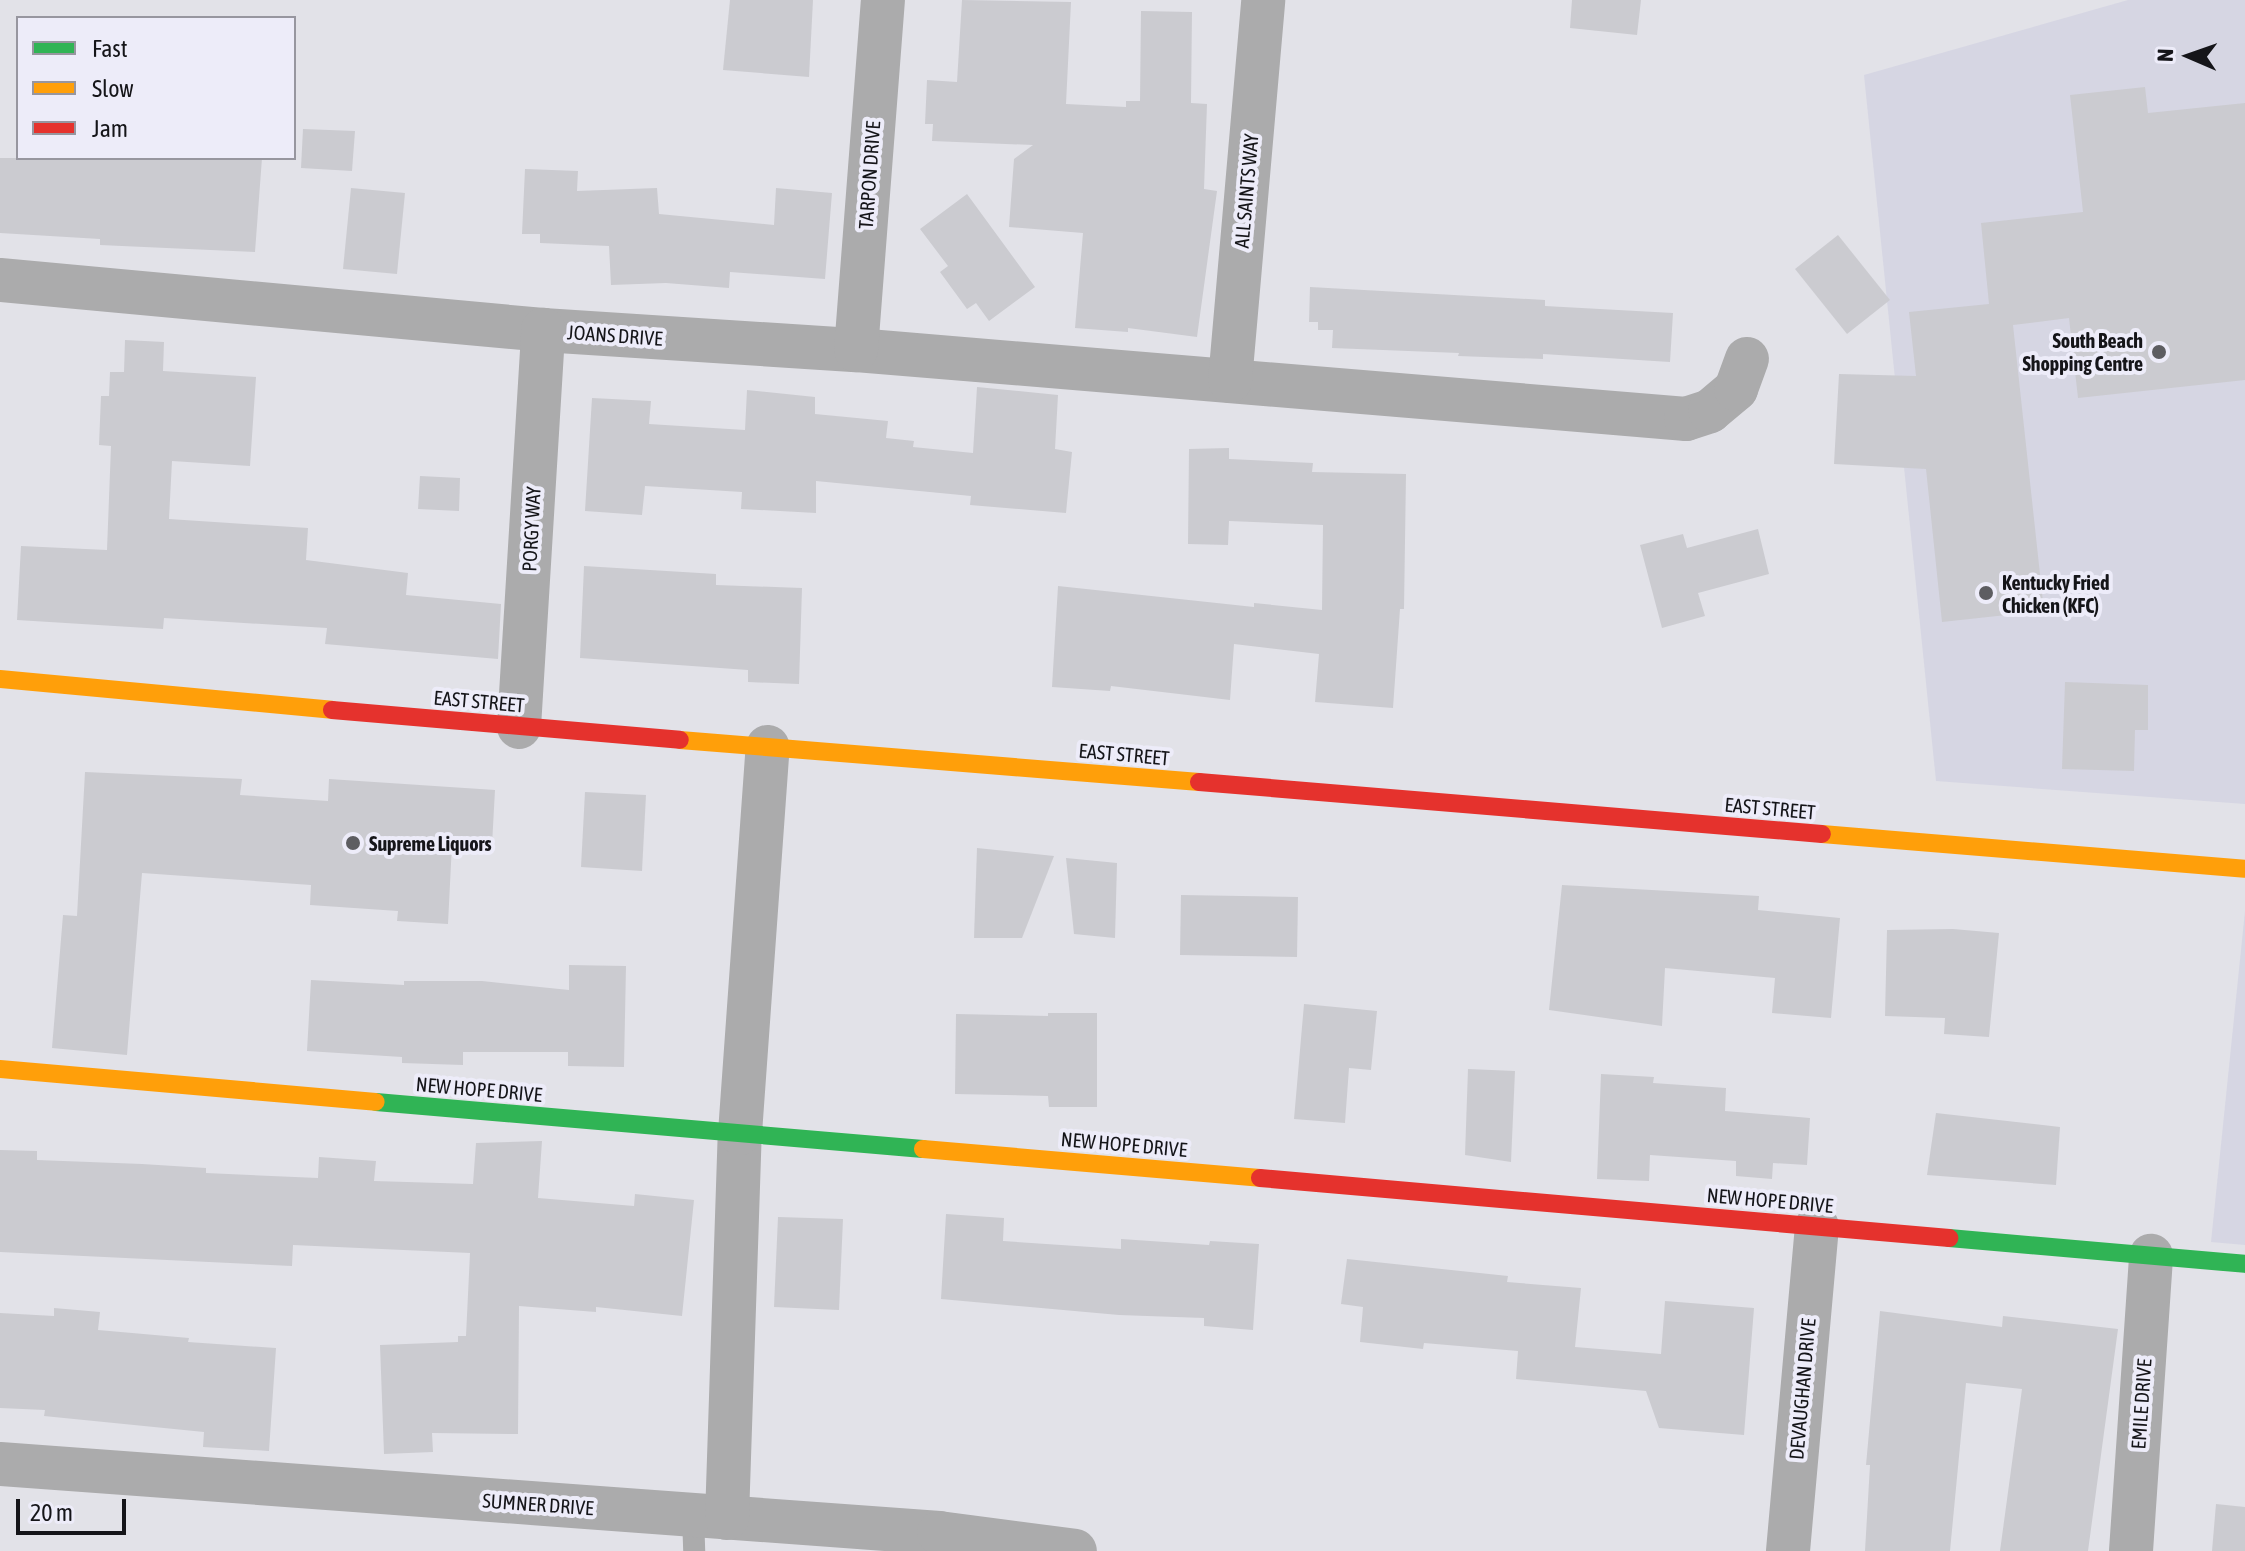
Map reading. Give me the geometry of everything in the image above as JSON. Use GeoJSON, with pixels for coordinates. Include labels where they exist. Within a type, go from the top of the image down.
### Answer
{"type":"FeatureCollection","features":[{"type":"Feature","properties":{"kind":"street","name":"TARPON DRIVE"},"geometry":{"type":"LineString","coordinates":[[856,350],[883,0]]}},
{"type":"Feature","properties":{"kind":"street","name":"ALL SAINTS WAY"},"geometry":{"type":"LineString","coordinates":[[1230,381],[1263,0]]}},
{"type":"Feature","properties":{"kind":"street","name":"JOANS DRIVE"},"geometry":{"type":"LineString","coordinates":[[0,280],[543,330],[856,350],[1686,419],[1710,411],[1736,389],[1747,359]]}},
{"type":"Feature","properties":{"kind":"street","name":"PORGY WAY"},"geometry":{"type":"LineString","coordinates":[[519,727],[543,330]]}},
{"type":"Feature","properties":{"kind":"street","name":"EAST STREET"},"geometry":{"type":"LineString","coordinates":[[0,679],[519,727],[1770,829],[1959,848],[2245,869]]}},
{"type":"Feature","properties":{"kind":"street"},"geometry":{"type":"LineString","coordinates":[[705,1528],[740,1133],[768,747]]}},
{"type":"Feature","properties":{"kind":"street","name":"NEW HOPE DRIVE"},"geometry":{"type":"LineString","coordinates":[[0,1069],[2245,1264]]}},
{"type":"Feature","properties":{"kind":"street","name":"DEVAUGHAN DRIVE"},"geometry":{"type":"LineString","coordinates":[[1788,1551],[1817,1226]]}},
{"type":"Feature","properties":{"kind":"street","name":"EMILE DRIVE"},"geometry":{"type":"LineString","coordinates":[[2131,1551],[2151,1256]]}},
{"type":"Feature","properties":{"kind":"street","name":"SUMNER DRIVE"},"geometry":{"type":"LineString","coordinates":[[0,1464],[705,1528],[1075,1551]]}},
{"type":"Feature","properties":{"kind":"shaded area"},"geometry":{"type":"Polygon","coordinates":[[[2128,0],[2245,0],[2245,804],[1936,781],[1864,75],[2128,0]]]}},
{"type":"Feature","properties":{"kind":"shaded area"},"geometry":{"type":"Polygon","coordinates":[[[2245,911],[2245,1245],[2211,1242],[2245,911]]]}},
{"type":"Feature","properties":{"kind":"building"},"geometry":{"type":"Polygon","coordinates":[[[730,0],[813,0],[809,77],[723,70],[730,0]]]}},
{"type":"Feature","properties":{"kind":"building"},"geometry":{"type":"Polygon","coordinates":[[[962,0],[1071,2],[1066,104],[1126,107],[1126,101],[1140,101],[1141,11],[1192,12],[1191,103],[1207,104],[1204,189],[1217,191],[1197,337],[1128,328],[1128,332],[1075,328],[1083,233],[1009,227],[1014,159],[1033,145],[932,141],[933,124],[925,124],[927,80],[957,82],[962,0]]]}},
{"type":"Feature","properties":{"kind":"building"},"geometry":{"type":"Polygon","coordinates":[[[1572,0],[1641,0],[1637,35],[1570,28],[1572,0]]]}},
{"type":"Feature","properties":{"kind":"building","name":"South Beach Shopping Centre"},"geometry":{"type":"Polygon","coordinates":[[[2145,87],[2148,113],[2245,103],[2245,380],[2078,398],[2069,318],[2013,325],[2044,611],[1942,622],[1926,469],[1834,464],[1839,374],[1916,376],[1909,312],[1989,304],[1981,223],[2083,212],[2070,95],[2145,87]]]}},
{"type":"Feature","properties":{"kind":"building"},"geometry":{"type":"Polygon","coordinates":[[[303,129],[355,131],[352,171],[301,168],[303,129]]]}},
{"type":"Feature","properties":{"kind":"building"},"geometry":{"type":"Polygon","coordinates":[[[0,158],[262,160],[255,252],[100,245],[100,239],[0,233],[0,158]]]}},
{"type":"Feature","properties":{"kind":"building"},"geometry":{"type":"Polygon","coordinates":[[[525,169],[578,171],[577,191],[657,188],[659,214],[774,225],[776,188],[832,193],[825,279],[730,272],[729,288],[666,283],[611,285],[609,246],[540,243],[540,234],[522,234],[525,169]]]}},
{"type":"Feature","properties":{"kind":"building"},"geometry":{"type":"Polygon","coordinates":[[[351,188],[405,193],[397,274],[343,269],[351,188]]]}},
{"type":"Feature","properties":{"kind":"building"},"geometry":{"type":"Polygon","coordinates":[[[967,194],[1035,287],[989,321],[976,303],[967,309],[940,272],[948,266],[920,229],[967,194]]]}},
{"type":"Feature","properties":{"kind":"building"},"geometry":{"type":"Polygon","coordinates":[[[1838,235],[1890,300],[1847,334],[1795,269],[1838,235]]]}},
{"type":"Feature","properties":{"kind":"building"},"geometry":{"type":"Polygon","coordinates":[[[1310,287],[1545,300],[1545,306],[1673,313],[1670,362],[1543,354],[1543,359],[1458,356],[1459,353],[1332,348],[1333,330],[1318,330],[1318,322],[1309,322],[1310,287]]]}},
{"type":"Feature","properties":{"kind":"building"},"geometry":{"type":"Polygon","coordinates":[[[125,340],[164,342],[163,371],[256,377],[250,466],[172,461],[169,519],[308,528],[306,560],[408,573],[406,595],[501,604],[498,659],[325,644],[327,628],[164,618],[163,629],[17,620],[21,546],[107,550],[111,446],[99,445],[101,396],[109,396],[110,372],[124,372],[125,340]]]}},
{"type":"Feature","properties":{"kind":"building"},"geometry":{"type":"Polygon","coordinates":[[[977,387],[1058,395],[1055,449],[1072,452],[1066,513],[970,505],[971,496],[816,481],[816,513],[741,509],[742,492],[645,486],[642,515],[585,511],[592,398],[651,401],[649,424],[745,430],[747,390],[815,397],[815,414],[888,421],[886,438],[914,441],[913,447],[973,453],[977,387]]]}},
{"type":"Feature","properties":{"kind":"building"},"geometry":{"type":"Polygon","coordinates":[[[1229,448],[1229,459],[1313,463],[1312,472],[1406,474],[1404,609],[1400,609],[1393,708],[1315,702],[1319,654],[1234,644],[1230,700],[1111,686],[1110,691],[1052,687],[1058,586],[1254,607],[1254,603],[1322,610],[1323,525],[1229,521],[1228,545],[1188,544],[1189,449],[1229,448]]]}},
{"type":"Feature","properties":{"kind":"building"},"geometry":{"type":"Polygon","coordinates":[[[420,476],[460,478],[459,511],[418,509],[420,476]]]}},
{"type":"Feature","properties":{"kind":"building"},"geometry":{"type":"Polygon","coordinates":[[[1758,529],[1769,574],[1698,593],[1705,616],[1662,628],[1640,545],[1683,534],[1687,548],[1758,529]]]}},
{"type":"Feature","properties":{"kind":"building"},"geometry":{"type":"Polygon","coordinates":[[[584,566],[716,574],[716,585],[802,588],[799,684],[748,682],[748,670],[580,658],[584,566]]]}},
{"type":"Feature","properties":{"kind":"building"},"geometry":{"type":"Polygon","coordinates":[[[2065,682],[2148,685],[2148,730],[2135,730],[2134,771],[2062,769],[2065,682]]]}},
{"type":"Feature","properties":{"kind":"building"},"geometry":{"type":"Polygon","coordinates":[[[85,772],[242,779],[240,795],[328,801],[329,779],[495,790],[492,845],[452,844],[448,924],[397,921],[398,911],[310,905],[311,885],[142,873],[127,1055],[52,1048],[63,915],[77,916],[85,772]]]}},
{"type":"Feature","properties":{"kind":"building"},"geometry":{"type":"Polygon","coordinates":[[[585,792],[646,795],[642,871],[581,867],[585,792]]]}},
{"type":"Feature","properties":{"kind":"building"},"geometry":{"type":"Polygon","coordinates":[[[977,848],[1054,856],[1022,938],[974,938],[977,848]]]}},
{"type":"Feature","properties":{"kind":"building"},"geometry":{"type":"Polygon","coordinates":[[[1066,858],[1117,863],[1115,938],[1074,934],[1066,858]]]}},
{"type":"Feature","properties":{"kind":"building"},"geometry":{"type":"Polygon","coordinates":[[[1562,885],[1759,896],[1758,910],[1840,918],[1831,1018],[1772,1013],[1775,978],[1665,968],[1662,1026],[1549,1010],[1562,885]]]}},
{"type":"Feature","properties":{"kind":"building"},"geometry":{"type":"Polygon","coordinates":[[[1181,895],[1298,897],[1297,957],[1180,955],[1181,895]]]}},
{"type":"Feature","properties":{"kind":"building"},"geometry":{"type":"Polygon","coordinates":[[[1953,929],[1999,933],[1989,1037],[1944,1034],[1945,1018],[1885,1016],[1887,930],[1953,929]]]}},
{"type":"Feature","properties":{"kind":"building"},"geometry":{"type":"Polygon","coordinates":[[[569,965],[626,966],[624,1067],[568,1066],[568,1052],[463,1052],[463,1065],[402,1063],[402,1057],[307,1051],[311,980],[404,985],[404,981],[482,981],[569,990],[569,965]]]}},
{"type":"Feature","properties":{"kind":"building"},"geometry":{"type":"Polygon","coordinates":[[[1304,1004],[1377,1011],[1371,1070],[1349,1068],[1345,1123],[1294,1119],[1304,1004]]]}},
{"type":"Feature","properties":{"kind":"building"},"geometry":{"type":"Polygon","coordinates":[[[1048,1013],[1097,1013],[1097,1107],[1049,1107],[1048,1096],[955,1094],[956,1014],[1048,1016],[1048,1013]]]}},
{"type":"Feature","properties":{"kind":"building"},"geometry":{"type":"Polygon","coordinates":[[[1468,1069],[1515,1071],[1511,1162],[1465,1155],[1468,1069]]]}},
{"type":"Feature","properties":{"kind":"building"},"geometry":{"type":"Polygon","coordinates":[[[1601,1074],[1654,1077],[1653,1083],[1726,1088],[1725,1111],[1810,1118],[1807,1165],[1773,1163],[1772,1179],[1736,1176],[1736,1161],[1650,1155],[1649,1181],[1597,1179],[1601,1074]]]}},
{"type":"Feature","properties":{"kind":"building"},"geometry":{"type":"Polygon","coordinates":[[[1936,1113],[2060,1127],[2056,1185],[1927,1175],[1936,1113]]]}},
{"type":"Feature","properties":{"kind":"building"},"geometry":{"type":"Polygon","coordinates":[[[542,1141],[538,1198],[634,1206],[635,1194],[694,1200],[682,1316],[596,1307],[596,1312],[519,1306],[518,1434],[432,1433],[433,1452],[384,1454],[380,1345],[458,1342],[458,1336],[466,1336],[470,1253],[293,1245],[292,1266],[0,1252],[0,1150],[37,1151],[37,1160],[206,1168],[206,1173],[318,1178],[319,1157],[376,1161],[374,1181],[473,1184],[476,1143],[542,1141]]]}},
{"type":"Feature","properties":{"kind":"building"},"geometry":{"type":"Polygon","coordinates":[[[946,1214],[1004,1218],[1003,1241],[1121,1249],[1121,1239],[1209,1245],[1210,1241],[1259,1244],[1253,1330],[1204,1326],[1204,1318],[1119,1315],[941,1299],[946,1214]]]}},
{"type":"Feature","properties":{"kind":"building"},"geometry":{"type":"Polygon","coordinates":[[[778,1217],[843,1219],[839,1310],[774,1307],[778,1217]]]}},
{"type":"Feature","properties":{"kind":"building"},"geometry":{"type":"Polygon","coordinates":[[[1347,1259],[1508,1276],[1507,1282],[1581,1288],[1575,1347],[1661,1354],[1665,1301],[1754,1308],[1744,1435],[1659,1428],[1646,1391],[1516,1379],[1518,1351],[1424,1343],[1423,1349],[1360,1342],[1363,1307],[1341,1304],[1347,1259]]]}},
{"type":"Feature","properties":{"kind":"building"},"geometry":{"type":"Polygon","coordinates":[[[54,1308],[100,1312],[98,1330],[189,1338],[188,1342],[276,1348],[269,1451],[203,1447],[204,1432],[44,1416],[45,1410],[0,1408],[0,1313],[54,1316],[54,1308]]]}},
{"type":"Feature","properties":{"kind":"building"},"geometry":{"type":"Polygon","coordinates":[[[1880,1311],[2002,1327],[2003,1316],[2118,1329],[2088,1551],[2000,1551],[2022,1389],[1966,1383],[1950,1551],[1865,1551],[1870,1465],[1866,1465],[1880,1311]]]}},
{"type":"Feature","properties":{"kind":"building"},"geometry":{"type":"Polygon","coordinates":[[[2216,1504],[2245,1507],[2245,1551],[2212,1551],[2216,1504]]]}},
{"type":"Feature","properties":{"kind":"traffic: fast"},"geometry":{"type":"LineString","coordinates":[[376,1102],[923,1149]]}},
{"type":"Feature","properties":{"kind":"traffic: fast"},"geometry":{"type":"LineString","coordinates":[[1949,1238],[2245,1264]]}},
{"type":"Feature","properties":{"kind":"traffic: slow"},"geometry":{"type":"LineString","coordinates":[[0,679],[332,710]]}},
{"type":"Feature","properties":{"kind":"traffic: slow"},"geometry":{"type":"LineString","coordinates":[[680,740],[1199,782]]}},
{"type":"Feature","properties":{"kind":"traffic: slow"},"geometry":{"type":"LineString","coordinates":[[1822,834],[2245,869]]}},
{"type":"Feature","properties":{"kind":"traffic: slow"},"geometry":{"type":"LineString","coordinates":[[0,1069],[376,1102]]}},
{"type":"Feature","properties":{"kind":"traffic: slow"},"geometry":{"type":"LineString","coordinates":[[923,1149],[1260,1178]]}},
{"type":"Feature","properties":{"kind":"traffic: jam"},"geometry":{"type":"LineString","coordinates":[[332,710],[680,740]]}},
{"type":"Feature","properties":{"kind":"traffic: jam"},"geometry":{"type":"LineString","coordinates":[[1199,782],[1822,834]]}},
{"type":"Feature","properties":{"kind":"traffic: jam"},"geometry":{"type":"LineString","coordinates":[[1260,1178],[1949,1238]]}},
{"type":"Feature","properties":{"kind":"place","name":"South Beach Shopping Centre"},"geometry":{"type":"Point","coordinates":[2159,352]}},
{"type":"Feature","properties":{"kind":"place","name":"Kentucky Fried Chicken (KFC)"},"geometry":{"type":"Point","coordinates":[1986,593]}},
{"type":"Feature","properties":{"kind":"place","name":"Supreme Liquors"},"geometry":{"type":"Point","coordinates":[353,843]}}]}
